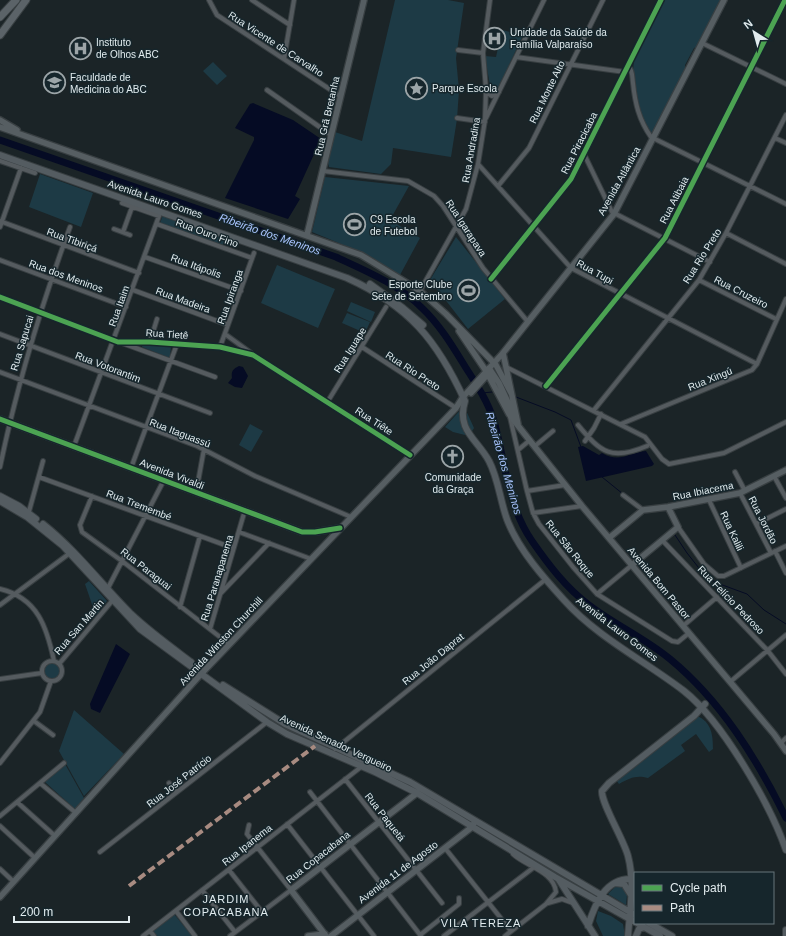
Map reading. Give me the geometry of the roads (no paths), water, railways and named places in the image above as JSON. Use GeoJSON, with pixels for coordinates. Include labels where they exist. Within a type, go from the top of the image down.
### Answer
{"type":"FeatureCollection","features":[{"type":"Feature","properties":{"kind":"highway"},"geometry":{"type":"LineString","coordinates":[[0,35],[26,0]]}},
{"type":"Feature","properties":{"kind":"highway"},"geometry":{"type":"LineString","coordinates":[[0,10],[16,1]]}},
{"type":"Feature","properties":{"kind":"highway"},"geometry":{"type":"LineString","coordinates":[[0,17],[16,1]]}},
{"type":"Feature","properties":{"kind":"highway"},"geometry":{"type":"LineString","coordinates":[[0,28],[15,14]]}},
{"type":"Feature","properties":{"kind":"main road","name":"Rua Grã Bretanha"},"geometry":{"type":"LineString","coordinates":[[307,235],[364,0]]}},
{"type":"Feature","properties":{"kind":"main road","name":"Avenida Atlântica"},"geometry":{"type":"LineString","coordinates":[[466,396],[489,371],[614,214],[724,0]]}},
{"type":"Feature","properties":{"kind":"main road","name":"Avenida Lauro Gomes"},"geometry":{"type":"LineString","coordinates":[[0,120],[41,142]]}},
{"type":"Feature","properties":{"kind":"main road","name":"Avenida Lauro Gomes"},"geometry":{"type":"LineString","coordinates":[[2,128],[362,255],[420,291],[446,314]]}},
{"type":"Feature","properties":{"kind":"main road"},"geometry":{"type":"LineString","coordinates":[[2,128],[13,128]]}},
{"type":"Feature","properties":{"kind":"main road","name":"Avenida Lauro Gomes"},"geometry":{"type":"LineString","coordinates":[[0,150],[308,259],[362,280],[404,308],[429,331],[443,350],[466,396],[462,410],[464,424],[490,463],[511,528],[522,549],[565,602],[583,618],[684,691],[703,707],[747,772],[786,850]]}},
{"type":"Feature","properties":{"kind":"main road","name":"Avenida Lauro Gomes"},"geometry":{"type":"LineString","coordinates":[[0,155],[344,276],[363,286],[401,311],[426,334],[466,396]]}},
{"type":"Feature","properties":{"kind":"main road"},"geometry":{"type":"LineString","coordinates":[[446,314],[468,341],[489,371],[518,425]]}},
{"type":"Feature","properties":{"kind":"main road","name":"Avenida Bom Pastor"},"geometry":{"type":"LineString","coordinates":[[446,314],[494,364],[510,393]]}},
{"type":"Feature","properties":{"kind":"main road","name":"Avenida Bom Pastor"},"geometry":{"type":"LineString","coordinates":[[503,353],[510,393],[518,425]]}},
{"type":"Feature","properties":{"kind":"main road","name":"Avenida Bom Pastor"},"geometry":{"type":"LineString","coordinates":[[489,371],[509,414],[582,506],[781,743],[786,751]]}},
{"type":"Feature","properties":{"kind":"main road","name":"Avenida Winston Churchill"},"geometry":{"type":"LineString","coordinates":[[0,897],[202,673],[466,396]]}},
{"type":"Feature","properties":{"kind":"main road","name":"Avenida Vivaldi"},"geometry":{"type":"LineString","coordinates":[[0,419],[302,532],[315,532],[340,528]]}},
{"type":"Feature","properties":{"kind":"main road","name":"Rua Ibiacema"},"geometry":{"type":"LineString","coordinates":[[643,510],[709,500],[742,492],[786,470]]}},
{"type":"Feature","properties":{"kind":"main road","name":"Avenida Senador Vergueiro"},"geometry":{"type":"LineString","coordinates":[[0,496],[28,515],[73,553],[108,588],[115,601]]}},
{"type":"Feature","properties":{"kind":"main road","name":"Avenida Senador Vergueiro"},"geometry":{"type":"LineString","coordinates":[[0,501],[28,515]]}},
{"type":"Feature","properties":{"kind":"main road"},"geometry":{"type":"LineString","coordinates":[[632,565],[678,527],[668,507]]}},
{"type":"Feature","properties":{"kind":"main road"},"geometry":{"type":"LineString","coordinates":[[609,538],[643,510]]}},
{"type":"Feature","properties":{"kind":"main road","name":"Avenida Senador Vergueiro"},"geometry":{"type":"LineString","coordinates":[[73,553],[98,584],[140,629],[267,722],[287,734],[335,750],[410,782],[555,877],[599,898]]}},
{"type":"Feature","properties":{"kind":"main road"},"geometry":{"type":"LineString","coordinates":[[98,584],[108,588]]}},
{"type":"Feature","properties":{"kind":"main road","name":"Avenida Senador Vergueiro"},"geometry":{"type":"LineString","coordinates":[[202,673],[269,715],[335,750],[361,767],[417,793],[474,824],[633,918]]}},
{"type":"Feature","properties":{"kind":"main road"},"geometry":{"type":"LineString","coordinates":[[628,936],[633,918],[632,879],[626,846],[603,800],[602,790],[703,707]]}},
{"type":"Feature","properties":{"kind":"main road","name":"Rua Copacabana"},"geometry":{"type":"LineString","coordinates":[[291,890],[417,793]]}},
{"type":"Feature","properties":{"kind":"main road","name":"Avenida 11 de Agosto"},"geometry":{"type":"LineString","coordinates":[[331,936],[474,824]]}},
{"type":"Feature","properties":{"kind":"main road"},"geometry":{"type":"LineString","coordinates":[[555,877],[566,888],[595,936]]}},
{"type":"Feature","properties":{"kind":"main road"},"geometry":{"type":"LineString","coordinates":[[588,926],[599,898],[613,884],[622,879],[632,879]]}},
{"type":"Feature","properties":{"kind":"main road"},"geometry":{"type":"LineString","coordinates":[[613,884],[619,882],[624,884],[632,897]]}},
{"type":"Feature","properties":{"kind":"main road"},"geometry":{"type":"LineString","coordinates":[[291,890],[325,935]]}},
{"type":"Feature","properties":{"kind":"main road"},"geometry":{"type":"LineString","coordinates":[[636,936],[639,929],[647,925]]}},
{"type":"Feature","properties":{"kind":"main road","name":"Avenida Senador Vergueiro"},"geometry":{"type":"LineString","coordinates":[[647,925],[660,936]]}},
{"type":"Feature","properties":{"kind":"main road","name":"Avenida Senador Vergueiro"},"geometry":{"type":"LineString","coordinates":[[647,925],[672,936]]}},
{"type":"Feature","properties":{"kind":"main road"},"geometry":{"type":"LineString","coordinates":[[786,930],[786,936]]}},
{"type":"Feature","properties":{"kind":"main road"},"geometry":{"type":"LineString","coordinates":[[308,936],[325,935]]}},
{"type":"Feature","properties":{"kind":"street","name":"Rua Vicente de Carvalho"},"geometry":{"type":"LineString","coordinates":[[208,0],[217,14],[340,96]]}},
{"type":"Feature","properties":{"kind":"street"},"geometry":{"type":"LineString","coordinates":[[252,0],[290,25]]}},
{"type":"Feature","properties":{"kind":"street"},"geometry":{"type":"LineString","coordinates":[[284,59],[294,0]]}},
{"type":"Feature","properties":{"kind":"street","name":"Rua Andradina"},"geometry":{"type":"LineString","coordinates":[[420,291],[468,204],[478,164],[485,121],[487,93],[483,53],[490,0]]}},
{"type":"Feature","properties":{"kind":"street"},"geometry":{"type":"LineString","coordinates":[[457,118],[485,121],[544,0]]}},
{"type":"Feature","properties":{"kind":"street","name":"Rua Monte Alto"},"geometry":{"type":"LineString","coordinates":[[498,186],[529,148],[603,0]]}},
{"type":"Feature","properties":{"kind":"street","name":"Rua Piracicaba"},"geometry":{"type":"LineString","coordinates":[[491,279],[569,182],[661,0]]}},
{"type":"Feature","properties":{"kind":"street","name":"Rua Atibaia"},"geometry":{"type":"LineString","coordinates":[[546,386],[665,238],[785,0]]}},
{"type":"Feature","properties":{"kind":"street"},"geometry":{"type":"LineString","coordinates":[[702,43],[750,68],[786,84]]}},
{"type":"Feature","properties":{"kind":"street"},"geometry":{"type":"LineString","coordinates":[[458,50],[483,53]]}},
{"type":"Feature","properties":{"kind":"street"},"geometry":{"type":"LineString","coordinates":[[516,57],[625,72]]}},
{"type":"Feature","properties":{"kind":"street"},"geometry":{"type":"LineString","coordinates":[[628,66],[632,71],[635,98],[639,115],[652,138],[703,161],[786,204]]}},
{"type":"Feature","properties":{"kind":"street"},"geometry":{"type":"LineString","coordinates":[[267,90],[331,135]]}},
{"type":"Feature","properties":{"kind":"street"},"geometry":{"type":"LineString","coordinates":[[487,93],[492,96],[499,92]]}},
{"type":"Feature","properties":{"kind":"street","name":"Rua Rio Preto"},"geometry":{"type":"LineString","coordinates":[[594,410],[699,280],[726,233],[786,116]]}},
{"type":"Feature","properties":{"kind":"street"},"geometry":{"type":"LineString","coordinates":[[775,138],[786,143]]}},
{"type":"Feature","properties":{"kind":"street"},"geometry":{"type":"LineString","coordinates":[[584,154],[610,210],[614,214],[665,238],[710,262]]}},
{"type":"Feature","properties":{"kind":"street"},"geometry":{"type":"LineString","coordinates":[[0,161],[35,173]]}},
{"type":"Feature","properties":{"kind":"street","name":"Rua Tupi"},"geometry":{"type":"LineString","coordinates":[[478,164],[533,228],[570,268],[757,364]]}},
{"type":"Feature","properties":{"kind":"street"},"geometry":{"type":"LineString","coordinates":[[0,227],[21,168]]}},
{"type":"Feature","properties":{"kind":"street","name":"Rua Igarapava"},"geometry":{"type":"LineString","coordinates":[[323,171],[380,177],[412,183],[439,201],[491,279],[528,322]]}},
{"type":"Feature","properties":{"kind":"street"},"geometry":{"type":"LineString","coordinates":[[122,203],[132,207],[123,232]]}},
{"type":"Feature","properties":{"kind":"street","name":"Rua Itaim"},"geometry":{"type":"LineString","coordinates":[[74,446],[101,373],[116,341],[126,307],[159,216],[132,207]]}},
{"type":"Feature","properties":{"kind":"street","name":"Rua Tibiriçá"},"geometry":{"type":"LineString","coordinates":[[1,222],[139,273]]}},
{"type":"Feature","properties":{"kind":"street","name":"Rua Ouro Fino"},"geometry":{"type":"LineString","coordinates":[[157,224],[252,258]]}},
{"type":"Feature","properties":{"kind":"street","name":"Rua Sapucai"},"geometry":{"type":"LineString","coordinates":[[0,467],[9,422],[20,380],[40,312],[70,227]]}},
{"type":"Feature","properties":{"kind":"street"},"geometry":{"type":"LineString","coordinates":[[114,229],[130,235]]}},
{"type":"Feature","properties":{"kind":"street"},"geometry":{"type":"LineString","coordinates":[[726,233],[786,264]]}},
{"type":"Feature","properties":{"kind":"street","name":"Rua Ipiranga"},"geometry":{"type":"LineString","coordinates":[[220,347],[254,252]]}},
{"type":"Feature","properties":{"kind":"street","name":"Rua Itápolis"},"geometry":{"type":"LineString","coordinates":[[145,256],[241,291]]}},
{"type":"Feature","properties":{"kind":"street","name":"Rua dos Meninos"},"geometry":{"type":"LineString","coordinates":[[0,260],[126,307]]}},
{"type":"Feature","properties":{"kind":"street","name":"Rua Cruzeiro"},"geometry":{"type":"LineString","coordinates":[[699,280],[776,319]]}},
{"type":"Feature","properties":{"kind":"street","name":"Rua Madeira"},"geometry":{"type":"LineString","coordinates":[[133,290],[228,325]]}},
{"type":"Feature","properties":{"kind":"street","name":"Rua Tietê"},"geometry":{"type":"LineString","coordinates":[[0,297],[116,341],[220,347],[253,355],[328,401]]}},
{"type":"Feature","properties":{"kind":"street"},"geometry":{"type":"LineString","coordinates":[[757,364],[786,298]]}},
{"type":"Feature","properties":{"kind":"street","name":"Rua Iguape"},"geometry":{"type":"LineString","coordinates":[[328,401],[386,307]]}},
{"type":"Feature","properties":{"kind":"street"},"geometry":{"type":"LineString","coordinates":[[150,342],[157,319]]}},
{"type":"Feature","properties":{"kind":"street","name":"Rua Votorantim"},"geometry":{"type":"LineString","coordinates":[[0,334],[210,413]]}},
{"type":"Feature","properties":{"kind":"street"},"geometry":{"type":"LineString","coordinates":[[225,334],[253,355]]}},
{"type":"Feature","properties":{"kind":"street"},"geometry":{"type":"LineString","coordinates":[[116,341],[215,378]]}},
{"type":"Feature","properties":{"kind":"street"},"geometry":{"type":"LineString","coordinates":[[140,350],[141,342]]}},
{"type":"Feature","properties":{"kind":"street"},"geometry":{"type":"LineString","coordinates":[[131,468],[172,361],[177,344]]}},
{"type":"Feature","properties":{"kind":"street","name":"Rua Rio Preto"},"geometry":{"type":"LineString","coordinates":[[362,348],[456,408]]}},
{"type":"Feature","properties":{"kind":"street","name":"Rua Xingú"},"geometry":{"type":"LineString","coordinates":[[621,424],[752,370],[757,364]]}},
{"type":"Feature","properties":{"kind":"street"},"geometry":{"type":"LineString","coordinates":[[506,367],[645,437],[662,459],[670,464],[724,453],[786,422]]}},
{"type":"Feature","properties":{"kind":"street","name":"Rua Itaguassú"},"geometry":{"type":"LineString","coordinates":[[0,372],[89,407],[204,449],[255,476],[351,517]]}},
{"type":"Feature","properties":{"kind":"street","name":"Rua Tiête"},"geometry":{"type":"LineString","coordinates":[[328,401],[410,455]]}},
{"type":"Feature","properties":{"kind":"street","name":"Rua São Roque"},"geometry":{"type":"LineString","coordinates":[[509,414],[526,491],[533,513],[573,567],[597,594],[676,643],[689,633]]}},
{"type":"Feature","properties":{"kind":"street"},"geometry":{"type":"LineString","coordinates":[[586,439],[601,414]]}},
{"type":"Feature","properties":{"kind":"street"},"geometry":{"type":"LineString","coordinates":[[578,425],[586,439],[611,454],[629,453],[647,446]]}},
{"type":"Feature","properties":{"kind":"street"},"geometry":{"type":"LineString","coordinates":[[535,446],[553,431]]}},
{"type":"Feature","properties":{"kind":"street"},"geometry":{"type":"LineString","coordinates":[[518,450],[530,440]]}},
{"type":"Feature","properties":{"kind":"street"},"geometry":{"type":"LineString","coordinates":[[196,493],[204,449]]}},
{"type":"Feature","properties":{"kind":"street"},"geometry":{"type":"LineString","coordinates":[[28,515],[43,461]]}},
{"type":"Feature","properties":{"kind":"street","name":"Rua Jordão"},"geometry":{"type":"LineString","coordinates":[[735,472],[756,524],[786,573]]}},
{"type":"Feature","properties":{"kind":"street"},"geometry":{"type":"LineString","coordinates":[[774,476],[786,498]]}},
{"type":"Feature","properties":{"kind":"street","name":"Rua Tremembé"},"geometry":{"type":"LineString","coordinates":[[39,477],[233,548]]}},
{"type":"Feature","properties":{"kind":"street"},"geometry":{"type":"LineString","coordinates":[[108,588],[164,480]]}},
{"type":"Feature","properties":{"kind":"street"},"geometry":{"type":"LineString","coordinates":[[526,491],[565,485]]}},
{"type":"Feature","properties":{"kind":"street"},"geometry":{"type":"LineString","coordinates":[[623,495],[643,510]]}},
{"type":"Feature","properties":{"kind":"street","name":"Rua Paraguai"},"geometry":{"type":"LineString","coordinates":[[92,496],[80,525],[80,530],[122,560],[229,644]]}},
{"type":"Feature","properties":{"kind":"street","name":"Rua Kalili"},"geometry":{"type":"LineString","coordinates":[[709,500],[741,568]]}},
{"type":"Feature","properties":{"kind":"street"},"geometry":{"type":"LineString","coordinates":[[533,513],[582,506]]}},
{"type":"Feature","properties":{"kind":"street"},"geometry":{"type":"LineString","coordinates":[[756,524],[786,509]]}},
{"type":"Feature","properties":{"kind":"street","name":"Rua Paranapanema"},"geometry":{"type":"LineString","coordinates":[[210,629],[245,510]]}},
{"type":"Feature","properties":{"kind":"street"},"geometry":{"type":"LineString","coordinates":[[678,527],[704,564],[718,576],[724,576],[786,546]]}},
{"type":"Feature","properties":{"kind":"street","name":"Rua Paranapanema"},"geometry":{"type":"LineString","coordinates":[[239,532],[311,559]]}},
{"type":"Feature","properties":{"kind":"street"},"geometry":{"type":"LineString","coordinates":[[180,607],[200,536]]}},
{"type":"Feature","properties":{"kind":"street","name":"Rua Felício Pedroso"},"geometry":{"type":"LineString","coordinates":[[662,540],[768,650],[786,674]]}},
{"type":"Feature","properties":{"kind":"street"},"geometry":{"type":"LineString","coordinates":[[220,595],[269,543]]}},
{"type":"Feature","properties":{"kind":"street"},"geometry":{"type":"LineString","coordinates":[[0,605],[73,553]]}},
{"type":"Feature","properties":{"kind":"street"},"geometry":{"type":"LineString","coordinates":[[597,594],[632,565]]}},
{"type":"Feature","properties":{"kind":"street","name":"Rua João Daprat"},"geometry":{"type":"LineString","coordinates":[[335,750],[546,580]]}},
{"type":"Feature","properties":{"kind":"street"},"geometry":{"type":"LineString","coordinates":[[0,589],[14,594],[29,604],[45,624],[57,663],[62,670],[60,676],[55,680],[51,681],[45,678],[42,673],[44,665],[50,661],[57,663]]}},
{"type":"Feature","properties":{"kind":"street"},"geometry":{"type":"LineString","coordinates":[[683,626],[717,597]]}},
{"type":"Feature","properties":{"kind":"street","name":"Rua San Martin"},"geometry":{"type":"LineString","coordinates":[[57,663],[115,601]]}},
{"type":"Feature","properties":{"kind":"street"},"geometry":{"type":"LineString","coordinates":[[730,682],[786,636]]}},
{"type":"Feature","properties":{"kind":"street"},"geometry":{"type":"LineString","coordinates":[[0,679],[42,673]]}},
{"type":"Feature","properties":{"kind":"street"},"geometry":{"type":"LineString","coordinates":[[0,763],[34,721],[44,705],[51,681]]}},
{"type":"Feature","properties":{"kind":"street"},"geometry":{"type":"LineString","coordinates":[[34,721],[53,735]]}},
{"type":"Feature","properties":{"kind":"street","name":"Rua José Patrício"},"geometry":{"type":"LineString","coordinates":[[100,852],[267,722]]}},
{"type":"Feature","properties":{"kind":"street"},"geometry":{"type":"LineString","coordinates":[[781,743],[786,738]]}},
{"type":"Feature","properties":{"kind":"street"},"geometry":{"type":"LineString","coordinates":[[0,816],[64,763]]}},
{"type":"Feature","properties":{"kind":"street","name":"Rua Ipanema"},"geometry":{"type":"LineString","coordinates":[[143,936],[361,767]]}},
{"type":"Feature","properties":{"kind":"street","name":"Rua Paquetá"},"geometry":{"type":"LineString","coordinates":[[346,779],[442,903]]}},
{"type":"Feature","properties":{"kind":"street"},"geometry":{"type":"LineString","coordinates":[[40,783],[76,812]]}},
{"type":"Feature","properties":{"kind":"street"},"geometry":{"type":"LineString","coordinates":[[169,783],[177,792]]}},
{"type":"Feature","properties":{"kind":"street"},"geometry":{"type":"LineString","coordinates":[[310,792],[420,936],[459,904],[460,898]]}},
{"type":"Feature","properties":{"kind":"street"},"geometry":{"type":"LineString","coordinates":[[17,802],[55,836]]}},
{"type":"Feature","properties":{"kind":"street"},"geometry":{"type":"LineString","coordinates":[[287,824],[374,936]]}},
{"type":"Feature","properties":{"kind":"street"},"geometry":{"type":"LineString","coordinates":[[249,825],[247,834],[291,890]]}},
{"type":"Feature","properties":{"kind":"street"},"geometry":{"type":"LineString","coordinates":[[0,826],[35,858]]}},
{"type":"Feature","properties":{"kind":"street"},"geometry":{"type":"LineString","coordinates":[[445,848],[511,931]]}},
{"type":"Feature","properties":{"kind":"street"},"geometry":{"type":"LineString","coordinates":[[505,936],[546,904],[555,895],[556,891],[550,879],[516,857],[509,848]]}},
{"type":"Feature","properties":{"kind":"street"},"geometry":{"type":"LineString","coordinates":[[444,936],[533,868]]}},
{"type":"Feature","properties":{"kind":"street"},"geometry":{"type":"LineString","coordinates":[[0,869],[14,882]]}},
{"type":"Feature","properties":{"kind":"street"},"geometry":{"type":"LineString","coordinates":[[229,870],[262,912]]}},
{"type":"Feature","properties":{"kind":"street"},"geometry":{"type":"LineString","coordinates":[[202,890],[235,932]]}},
{"type":"Feature","properties":{"kind":"street","name":"Rua Copacabana"},"geometry":{"type":"LineString","coordinates":[[230,936],[291,890]]}},
{"type":"Feature","properties":{"kind":"street"},"geometry":{"type":"LineString","coordinates":[[546,904],[562,899],[575,904]]}},
{"type":"Feature","properties":{"kind":"street"},"geometry":{"type":"LineString","coordinates":[[176,911],[196,936]]}},
{"type":"Feature","properties":{"kind":"street"},"geometry":{"type":"LineString","coordinates":[[150,931],[154,936]]}},
{"type":"Feature","properties":{"kind":"waterway","name":"Ribeirão dos Meninos"},"geometry":{"type":"LineString","coordinates":[[0,140],[336,257],[381,279],[413,299],[429,315],[446,336],[474,381],[492,414],[508,483],[517,514],[538,550],[558,575],[581,598],[609,619],[660,651],[706,693],[750,753],[786,818]]}},
{"type":"Feature","properties":{"kind":"waterway"},"geometry":{"type":"LineString","coordinates":[[482,393],[492,392]]}},
{"type":"Feature","properties":{"kind":"waterway"},"geometry":{"type":"LineString","coordinates":[[516,397],[555,412],[571,420],[581,447]]}},
{"type":"Feature","properties":{"kind":"waterway"},"geometry":{"type":"LineString","coordinates":[[602,477],[623,494]]}},
{"type":"Feature","properties":{"kind":"waterway"},"geometry":{"type":"LineString","coordinates":[[675,535],[706,577],[717,583],[747,594],[764,610],[786,624]]}},
{"type":"Feature","properties":{"kind":"place","name":"Unidade da Saúde da Família Valparaíso"},"geometry":{"type":"Point","coordinates":[494,38]}},
{"type":"Feature","properties":{"kind":"place","name":"Instituto de Olhos ABC"},"geometry":{"type":"Point","coordinates":[80,48]}},
{"type":"Feature","properties":{"kind":"place","name":"Faculdade de Medicina do ABC"},"geometry":{"type":"Point","coordinates":[54,83]}},
{"type":"Feature","properties":{"kind":"place","name":"Parque Escola"},"geometry":{"type":"Point","coordinates":[416,88]}},
{"type":"Feature","properties":{"kind":"place","name":"C9 Escola de Futebol"},"geometry":{"type":"Point","coordinates":[355,225]}},
{"type":"Feature","properties":{"kind":"place","name":"Esporte Clube Sete de Setembro"},"geometry":{"type":"Point","coordinates":[468,290]}},
{"type":"Feature","properties":{"kind":"place","name":"Comunidade da Graça"},"geometry":{"type":"Point","coordinates":[453,457]}},
{"type":"Feature","properties":{"kind":"district","name":"JARDIM COPACABANA"},"geometry":{"type":"Point","coordinates":[226,905]}},
{"type":"Feature","properties":{"kind":"district","name":"VILA TEREZA"},"geometry":{"type":"Point","coordinates":[481,923]}}]}
